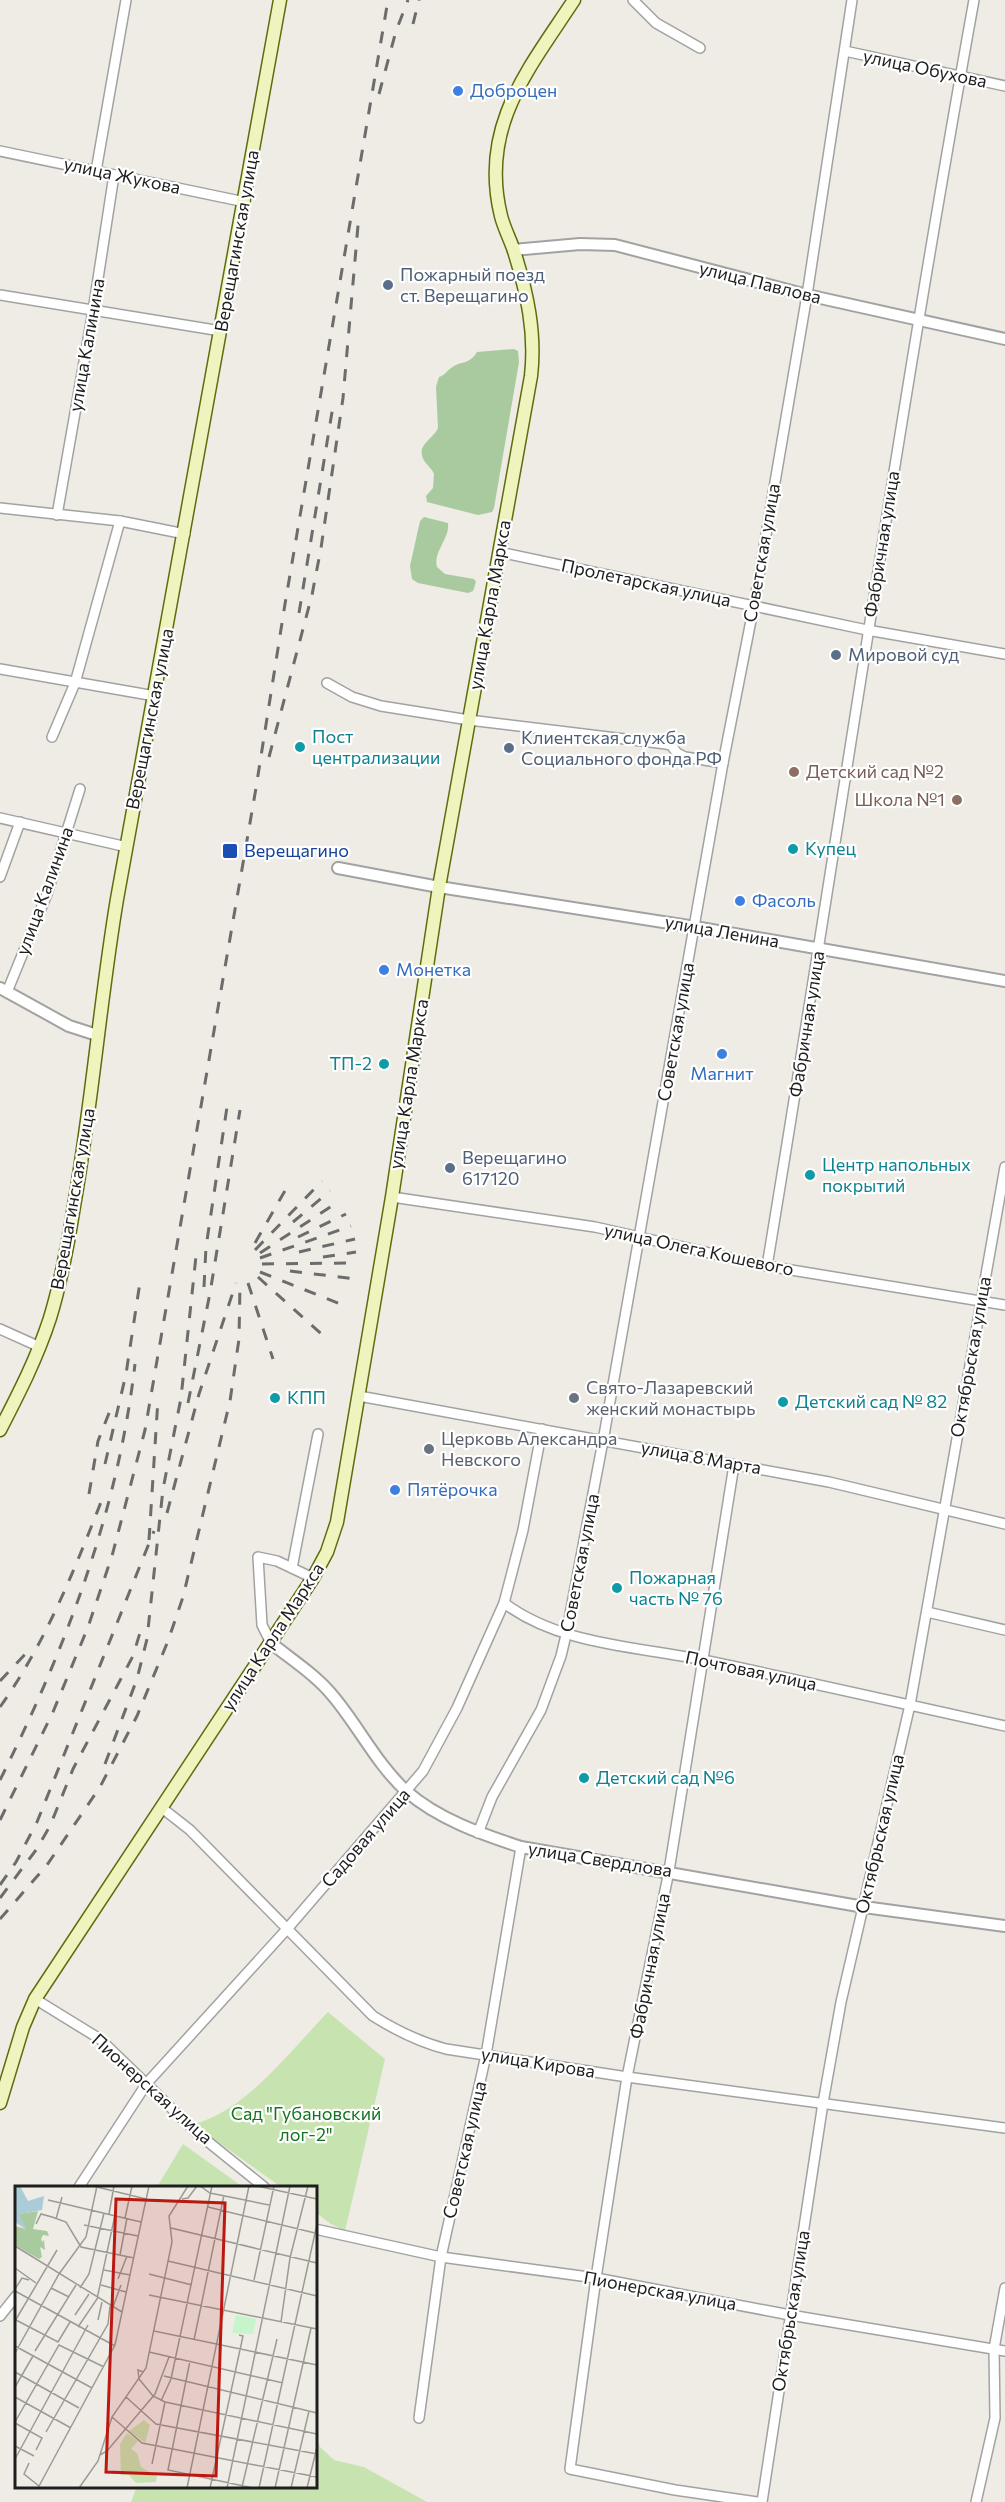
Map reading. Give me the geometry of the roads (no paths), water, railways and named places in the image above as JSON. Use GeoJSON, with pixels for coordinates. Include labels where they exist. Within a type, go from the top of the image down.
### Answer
{"type":"FeatureCollection","features":[{"type":"Feature","properties":{"kind":"main road","name":"Верещагинская улица"},"geometry":{"type":"LineString","coordinates":[[0,1430],[40,1347],[57,1293],[70,1228],[86,1136],[105,966],[280,0]]}},
{"type":"Feature","properties":{"kind":"main road","name":"улица Карла Маркса"},"geometry":{"type":"LineString","coordinates":[[0,2103],[23,2027],[35,1999],[313,1578],[327,1552],[337,1522],[392,1197],[439,887],[533,356],[530,312],[502,218],[496,187],[495,162],[498,137],[513,97],[574,0]]}},
{"type":"Feature","properties":{"kind":"street"},"geometry":{"type":"LineString","coordinates":[[96,171],[126,0]]}},
{"type":"Feature","properties":{"kind":"street"},"geometry":{"type":"LineString","coordinates":[[633,0],[656,23],[700,48]]}},
{"type":"Feature","properties":{"kind":"street","name":"Советская улица"},"geometry":{"type":"LineString","coordinates":[[478,1833],[492,1797],[541,1710],[561,1656],[566,1635],[603,1441],[723,762],[754,605],[807,295],[852,0]]}},
{"type":"Feature","properties":{"kind":"street","name":"Фабричная улица"},"geometry":{"type":"LineString","coordinates":[[767,1266],[819,950],[867,630],[974,0]]}},
{"type":"Feature","properties":{"kind":"street","name":"улица Обухова"},"geometry":{"type":"LineString","coordinates":[[845,51],[1005,86]]}},
{"type":"Feature","properties":{"kind":"street","name":"улица Жукова"},"geometry":{"type":"LineString","coordinates":[[0,151],[245,202]]}},
{"type":"Feature","properties":{"kind":"street","name":"улица Калинина"},"geometry":{"type":"LineString","coordinates":[[57,515],[114,175]]}},
{"type":"Feature","properties":{"kind":"street","name":"улица Павлова"},"geometry":{"type":"LineString","coordinates":[[513,250],[580,244],[615,245],[807,295],[1005,339]]}},
{"type":"Feature","properties":{"kind":"street"},"geometry":{"type":"LineString","coordinates":[[0,295],[221,332]]}},
{"type":"Feature","properties":{"kind":"street"},"geometry":{"type":"LineString","coordinates":[[0,508],[120,521],[184,534]]}},
{"type":"Feature","properties":{"kind":"street"},"geometry":{"type":"LineString","coordinates":[[52,737],[75,683],[120,521]]}},
{"type":"Feature","properties":{"kind":"street","name":"Пролетарская улица"},"geometry":{"type":"LineString","coordinates":[[499,552],[867,630],[1005,654]]}},
{"type":"Feature","properties":{"kind":"street"},"geometry":{"type":"LineString","coordinates":[[0,669],[155,696]]}},
{"type":"Feature","properties":{"kind":"street"},"geometry":{"type":"LineString","coordinates":[[327,683],[352,697],[371,704],[469,720],[666,744],[671,745],[677,753],[685,757],[723,762]]}},
{"type":"Feature","properties":{"kind":"street","name":"улица Калинина"},"geometry":{"type":"LineString","coordinates":[[4,990],[47,894],[80,789]]}},
{"type":"Feature","properties":{"kind":"street"},"geometry":{"type":"LineString","coordinates":[[0,818],[127,847]]}},
{"type":"Feature","properties":{"kind":"street"},"geometry":{"type":"LineString","coordinates":[[0,877],[20,822]]}},
{"type":"Feature","properties":{"kind":"street","name":"улица Ленина"},"geometry":{"type":"LineString","coordinates":[[338,868],[439,887],[695,927],[1005,981]]}},
{"type":"Feature","properties":{"kind":"street"},"geometry":{"type":"LineString","coordinates":[[4,990],[69,1026],[97,1035]]}},
{"type":"Feature","properties":{"kind":"street","name":"Октябрьская улица"},"geometry":{"type":"LineString","coordinates":[[762,2502],[823,2103],[841,2002],[910,1705],[1005,1167]]}},
{"type":"Feature","properties":{"kind":"street","name":"улица Олега Кошевого"},"geometry":{"type":"LineString","coordinates":[[392,1197],[564,1222],[767,1266],[1005,1305]]}},
{"type":"Feature","properties":{"kind":"street"},"geometry":{"type":"LineString","coordinates":[[0,1329],[40,1347]]}},
{"type":"Feature","properties":{"kind":"street","name":"улица 8 Марта"},"geometry":{"type":"LineString","coordinates":[[359,1396],[829,1482],[1005,1524]]}},
{"type":"Feature","properties":{"kind":"street","name":"Садовая улица"},"geometry":{"type":"LineString","coordinates":[[80,2186],[147,2084],[287,1929],[423,1771],[440,1743],[504,1603],[524,1530],[542,1429]]}},
{"type":"Feature","properties":{"kind":"street"},"geometry":{"type":"LineString","coordinates":[[292,1568],[318,1434]]}},
{"type":"Feature","properties":{"kind":"street","name":"Фабричная улица"},"geometry":{"type":"LineString","coordinates":[[734,1465],[669,1871],[627,2077],[570,2469],[675,2490],[757,2502]]}},
{"type":"Feature","properties":{"kind":"street"},"geometry":{"type":"LineString","coordinates":[[271,1643],[262,1625],[258,1557],[277,1561],[313,1578]]}},
{"type":"Feature","properties":{"kind":"street","name":"Почтовая улица"},"geometry":{"type":"LineString","coordinates":[[504,1603],[518,1613],[566,1635],[701,1660],[1005,1726]]}},
{"type":"Feature","properties":{"kind":"street"},"geometry":{"type":"LineString","coordinates":[[927,1612],[1005,1630]]}},
{"type":"Feature","properties":{"kind":"street","name":"улица Свердлова"},"geometry":{"type":"LineString","coordinates":[[271,1643],[321,1682],[335,1698],[384,1768],[407,1792],[432,1809],[478,1833],[521,1847],[669,1871],[864,1907],[1005,1926]]}},
{"type":"Feature","properties":{"kind":"street","name":"улица Кирова"},"geometry":{"type":"LineString","coordinates":[[162,1808],[189,1830],[373,2016],[400,2033],[424,2043],[446,2049],[627,2077],[1005,2128]]}},
{"type":"Feature","properties":{"kind":"street","name":"Советская улица"},"geometry":{"type":"LineString","coordinates":[[419,2418],[441,2257],[486,2055],[521,1847]]}},
{"type":"Feature","properties":{"kind":"street","name":"Пионерская улица"},"geometry":{"type":"LineString","coordinates":[[35,1999],[100,2039],[196,2132],[263,2186]]}},
{"type":"Feature","properties":{"kind":"street","name":"Пионерская улица"},"geometry":{"type":"LineString","coordinates":[[316,2229],[441,2257],[596,2278],[790,2315],[1005,2351]]}},
{"type":"Feature","properties":{"kind":"street"},"geometry":{"type":"LineString","coordinates":[[976,2502],[995,2418],[994,2349],[1005,2288]]}},
{"type":"Feature","properties":{"kind":"street"},"geometry":{"type":"LineString","coordinates":[[0,2316],[15,2297]]}},
{"type":"Feature","properties":{"kind":"railway"},"geometry":{"type":"LineString","coordinates":[[0,1820],[53,1712],[88,1627],[112,1556],[145,1430],[256,788],[388,0]]}},
{"type":"Feature","properties":{"kind":"railway"},"geometry":{"type":"LineString","coordinates":[[379,94],[396,31],[408,0]]}},
{"type":"Feature","properties":{"kind":"railway"},"geometry":{"type":"LineString","coordinates":[[413,24],[419,0]]}},
{"type":"Feature","properties":{"kind":"railway"},"geometry":{"type":"LineString","coordinates":[[269,757],[312,595],[321,548],[343,398],[359,214]]}},
{"type":"Feature","properties":{"kind":"railway"},"geometry":{"type":"LineString","coordinates":[[299,613],[333,406]]}},
{"type":"Feature","properties":{"kind":"railway"},"geometry":{"type":"LineString","coordinates":[[204,1287],[206,1247],[227,1107]]}},
{"type":"Feature","properties":{"kind":"railway"},"geometry":{"type":"LineString","coordinates":[[188,1403],[210,1293],[240,1110]]}},
{"type":"Feature","properties":{"kind":"railway"},"geometry":{"type":"LineString","coordinates":[[255,1250],[322,1181]]}},
{"type":"Feature","properties":{"kind":"railway"},"geometry":{"type":"LineString","coordinates":[[255,1243],[290,1182]]}},
{"type":"Feature","properties":{"kind":"railway"},"geometry":{"type":"LineString","coordinates":[[293,1222],[330,1191]]}},
{"type":"Feature","properties":{"kind":"railway"},"geometry":{"type":"LineString","coordinates":[[260,1253],[338,1202]]}},
{"type":"Feature","properties":{"kind":"railway"},"geometry":{"type":"LineString","coordinates":[[298,1237],[346,1214]]}},
{"type":"Feature","properties":{"kind":"railway"},"geometry":{"type":"LineString","coordinates":[[260,1258],[351,1226]]}},
{"type":"Feature","properties":{"kind":"railway"},"geometry":{"type":"LineString","coordinates":[[299,1252],[355,1239]]}},
{"type":"Feature","properties":{"kind":"railway"},"geometry":{"type":"LineString","coordinates":[[323,1257],[356,1252]]}},
{"type":"Feature","properties":{"kind":"railway"},"geometry":{"type":"LineString","coordinates":[[105,1764],[137,1679],[147,1639],[163,1489],[181,1398],[196,1256]]}},
{"type":"Feature","properties":{"kind":"railway"},"geometry":{"type":"LineString","coordinates":[[262,1264],[357,1263]]}},
{"type":"Feature","properties":{"kind":"railway"},"geometry":{"type":"LineString","coordinates":[[290,1271],[356,1279]]}},
{"type":"Feature","properties":{"kind":"railway"},"geometry":{"type":"LineString","coordinates":[[260,1272],[348,1307]]}},
{"type":"Feature","properties":{"kind":"railway"},"geometry":{"type":"LineString","coordinates":[[258,1277],[327,1339]]}},
{"type":"Feature","properties":{"kind":"railway"},"geometry":{"type":"LineString","coordinates":[[105,1464],[126,1374],[140,1282]]}},
{"type":"Feature","properties":{"kind":"railway"},"geometry":{"type":"LineString","coordinates":[[167,1513],[199,1394],[236,1283]]}},
{"type":"Feature","properties":{"kind":"railway"},"geometry":{"type":"LineString","coordinates":[[248,1283],[273,1359]]}},
{"type":"Feature","properties":{"kind":"railway"},"geometry":{"type":"LineString","coordinates":[[0,1919],[47,1865],[100,1787],[137,1716],[168,1641],[183,1597],[230,1401],[239,1339],[240,1284]]}},
{"type":"Feature","properties":{"kind":"railway"},"geometry":{"type":"LineString","coordinates":[[0,1780],[47,1680],[86,1578],[116,1472],[135,1364]]}},
{"type":"Feature","properties":{"kind":"railway"},"geometry":{"type":"LineString","coordinates":[[149,1540],[158,1399]]}},
{"type":"Feature","properties":{"kind":"railway"},"geometry":{"type":"LineString","coordinates":[[89,1494],[98,1441],[113,1403]]}},
{"type":"Feature","properties":{"kind":"railway"},"geometry":{"type":"LineString","coordinates":[[0,1707],[45,1632],[70,1579],[103,1497]]}},
{"type":"Feature","properties":{"kind":"railway"},"geometry":{"type":"LineString","coordinates":[[0,1885],[16,1862],[37,1822],[154,1531]]}},
{"type":"Feature","properties":{"kind":"railway"},"geometry":{"type":"LineString","coordinates":[[0,1898],[36,1850],[50,1826],[73,1769],[133,1656],[142,1626]]}},
{"type":"Feature","properties":{"kind":"railway"},"geometry":{"type":"LineString","coordinates":[[0,1681],[31,1648]]}},
{"type":"Feature","properties":{"kind":"place","name":"Доброцен"},"geometry":{"type":"Point","coordinates":[458,91]}},
{"type":"Feature","properties":{"kind":"place","name":"Пожарный поезд ст. Верещагино"},"geometry":{"type":"Point","coordinates":[388,285]}},
{"type":"Feature","properties":{"kind":"place","name":"Мировой суд"},"geometry":{"type":"Point","coordinates":[836,655]}},
{"type":"Feature","properties":{"kind":"place","name":"Пост централизации"},"geometry":{"type":"Point","coordinates":[300,747]}},
{"type":"Feature","properties":{"kind":"place","name":"Клиентская служба Социального фонда РФ"},"geometry":{"type":"Point","coordinates":[509,748]}},
{"type":"Feature","properties":{"kind":"place","name":"Детский сад №2"},"geometry":{"type":"Point","coordinates":[794,772]}},
{"type":"Feature","properties":{"kind":"place","name":"Школа №1"},"geometry":{"type":"Point","coordinates":[957,800]}},
{"type":"Feature","properties":{"kind":"place","name":"Купец"},"geometry":{"type":"Point","coordinates":[793,849]}},
{"type":"Feature","properties":{"kind":"place","name":"Верещагино"},"geometry":{"type":"Point","coordinates":[230,851]}},
{"type":"Feature","properties":{"kind":"place","name":"Фасоль"},"geometry":{"type":"Point","coordinates":[740,901]}},
{"type":"Feature","properties":{"kind":"place","name":"Монетка"},"geometry":{"type":"Point","coordinates":[384,970]}},
{"type":"Feature","properties":{"kind":"place","name":"Магнит"},"geometry":{"type":"Point","coordinates":[722,1054]}},
{"type":"Feature","properties":{"kind":"place","name":"ТП-2"},"geometry":{"type":"Point","coordinates":[384,1064]}},
{"type":"Feature","properties":{"kind":"place","name":"Верещагино 617120"},"geometry":{"type":"Point","coordinates":[450,1168]}},
{"type":"Feature","properties":{"kind":"place","name":"Центр напольных покрытий"},"geometry":{"type":"Point","coordinates":[810,1175]}},
{"type":"Feature","properties":{"kind":"place","name":"КПП"},"geometry":{"type":"Point","coordinates":[275,1398]}},
{"type":"Feature","properties":{"kind":"place","name":"Свято-Лазаревский женский монастырь"},"geometry":{"type":"Point","coordinates":[574,1398]}},
{"type":"Feature","properties":{"kind":"place","name":"Детский сад № 82"},"geometry":{"type":"Point","coordinates":[783,1402]}},
{"type":"Feature","properties":{"kind":"place","name":"Церковь Александра Невского"},"geometry":{"type":"Point","coordinates":[429,1449]}},
{"type":"Feature","properties":{"kind":"place","name":"Пятёрочка"},"geometry":{"type":"Point","coordinates":[395,1490]}},
{"type":"Feature","properties":{"kind":"place","name":"Пожарная часть № 76"},"geometry":{"type":"Point","coordinates":[617,1588]}},
{"type":"Feature","properties":{"kind":"place","name":"Детский сад №6"},"geometry":{"type":"Point","coordinates":[584,1778]}},
{"type":"Feature","properties":{"kind":"park label","name":"Сад \"Губановский лог-2\""},"geometry":{"type":"Point","coordinates":[306,2124]}}]}
